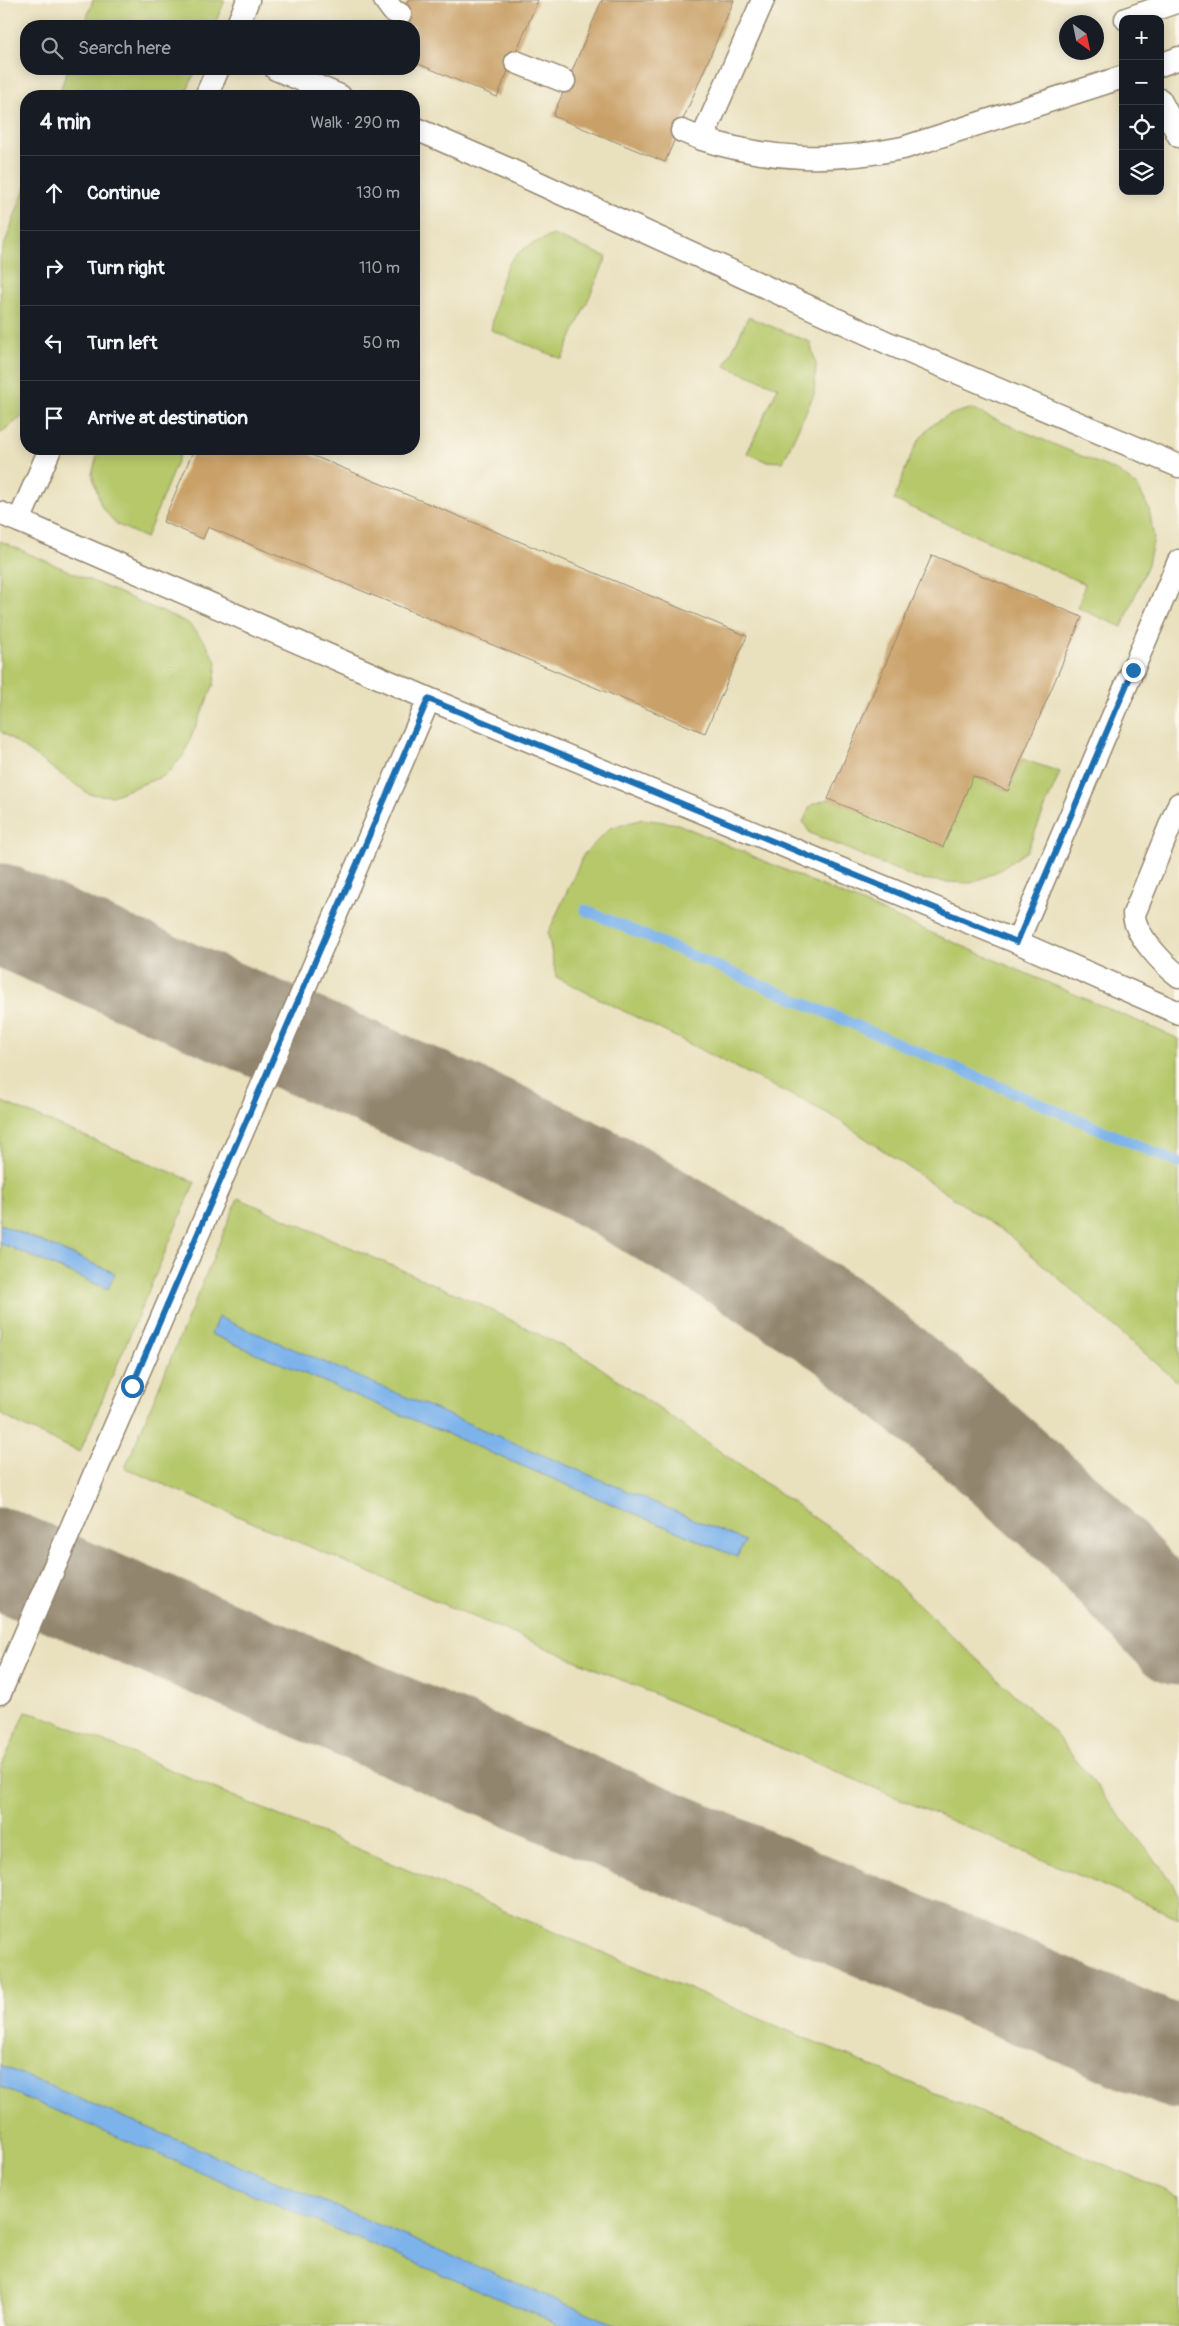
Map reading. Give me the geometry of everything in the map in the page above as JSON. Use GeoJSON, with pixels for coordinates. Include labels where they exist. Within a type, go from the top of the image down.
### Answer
{"type":"FeatureCollection","features":[{"type":"Feature","properties":{"kind":"lane"},"geometry":{"type":"LineString","coordinates":[[240,20],[248,0]]}},
{"type":"Feature","properties":{"kind":"lane"},"geometry":{"type":"LineString","coordinates":[[763,0],[692,135],[736,150],[775,156],[825,158],[867,155],[903,148],[1119,78]]}},
{"type":"Feature","properties":{"kind":"lane"},"geometry":{"type":"LineString","coordinates":[[1123,0],[1125,15]]}},
{"type":"Feature","properties":{"kind":"lane"},"geometry":{"type":"LineString","coordinates":[[1138,15],[1179,1]]}},
{"type":"Feature","properties":{"kind":"lane"},"geometry":{"type":"LineString","coordinates":[[1164,64],[1179,58]]}},
{"type":"Feature","properties":{"kind":"lane"},"geometry":{"type":"LineString","coordinates":[[516,62],[564,81]]}},
{"type":"Feature","properties":{"kind":"lane"},"geometry":{"type":"LineString","coordinates":[[209,90],[215,75]]}},
{"type":"Feature","properties":{"kind":"lane"},"geometry":{"type":"LineString","coordinates":[[290,75],[326,90]]}},
{"type":"Feature","properties":{"kind":"lane"},"geometry":{"type":"LineString","coordinates":[[1163,105],[1179,136]]}},
{"type":"Feature","properties":{"kind":"lane"},"geometry":{"type":"LineString","coordinates":[[420,131],[888,343],[1179,466]]}},
{"type":"Feature","properties":{"kind":"lane"},"geometry":{"type":"LineString","coordinates":[[46,455],[9,517],[428,699],[1017,942],[1179,1013]]}},
{"type":"Feature","properties":{"kind":"lane"},"geometry":{"type":"LineString","coordinates":[[1017,942],[1179,561]]}},
{"type":"Feature","properties":{"kind":"lane"},"geometry":{"type":"LineString","coordinates":[[0,1693],[428,699]]}},
{"type":"Feature","properties":{"kind":"lane"},"geometry":{"type":"LineString","coordinates":[[1179,804],[1136,905],[1134,914],[1134,922],[1140,931],[1164,964],[1179,976]]}},
{"type":"Feature","properties":{"kind":"green space"},"geometry":{"type":"Polygon","coordinates":[[[93,0],[225,0],[217,20],[86,20],[93,0]]]}},
{"type":"Feature","properties":{"kind":"green space"},"geometry":{"type":"Polygon","coordinates":[[[66,75],[194,75],[187,90],[60,90],[66,75]]]}},
{"type":"Feature","properties":{"kind":"green space"},"geometry":{"type":"Polygon","coordinates":[[[20,202],[20,418],[0,433],[0,257],[20,202]]]}},
{"type":"Feature","properties":{"kind":"green space"},"geometry":{"type":"Polygon","coordinates":[[[553,235],[607,257],[562,359],[491,330],[500,285],[506,268],[514,257],[524,249],[535,242],[553,235]]]}},
{"type":"Feature","properties":{"kind":"green space"},"geometry":{"type":"Polygon","coordinates":[[[748,317],[810,342],[816,365],[814,394],[783,462],[765,461],[747,453],[778,387],[725,366],[748,317]]]}},
{"type":"Feature","properties":{"kind":"green space"},"geometry":{"type":"Polygon","coordinates":[[[971,409],[1119,472],[1138,487],[1149,509],[1154,538],[1148,564],[1122,627],[1078,608],[1085,584],[894,500],[912,454],[927,430],[938,421],[971,409]]]}},
{"type":"Feature","properties":{"kind":"green space"},"geometry":{"type":"Polygon","coordinates":[[[97,455],[180,455],[146,538],[116,524],[101,506],[92,474],[97,455]]]}},
{"type":"Feature","properties":{"kind":"green space"},"geometry":{"type":"Polygon","coordinates":[[[0,541],[188,623],[205,642],[217,663],[214,684],[183,756],[166,775],[112,796],[89,794],[0,731],[0,541]]]}},
{"type":"Feature","properties":{"kind":"green space"},"geometry":{"type":"Polygon","coordinates":[[[1022,759],[1060,772],[1027,851],[1000,870],[972,883],[915,878],[810,833],[803,822],[811,805],[828,799],[973,776],[1008,791],[1022,759]]]}},
{"type":"Feature","properties":{"kind":"green space"},"geometry":{"type":"Polygon","coordinates":[[[643,819],[678,824],[1179,1039],[1179,1383],[1011,1237],[831,1115],[556,977],[548,933],[584,854],[610,828],[643,819]]]}},
{"type":"Feature","properties":{"kind":"green space"},"geometry":{"type":"Polygon","coordinates":[[[0,1101],[195,1182],[80,1452],[0,1414],[0,1243],[108,1289],[115,1273],[0,1224],[0,1101]]]}},
{"type":"Feature","properties":{"kind":"green space"},"geometry":{"type":"Polygon","coordinates":[[[238,1198],[477,1303],[588,1359],[862,1551],[1052,1730],[1170,1879],[1179,1897],[1179,1918],[125,1468],[238,1198]],[[223,1339],[737,1557],[744,1541],[223,1339]]]}},
{"type":"Feature","properties":{"kind":"green space"},"geometry":{"type":"Polygon","coordinates":[[[26,1712],[48,1718],[1179,2196],[1179,2326],[0,2326],[0,1770],[26,1712]]]}},
{"type":"Feature","properties":{"kind":"water"},"geometry":{"type":"Polygon","coordinates":[[[0,1224],[115,1273],[108,1289],[0,1243],[0,1224]]]}},
{"type":"Feature","properties":{"kind":"water"},"geometry":{"type":"Polygon","coordinates":[[[218,1317],[745,1541],[737,1557],[211,1334],[218,1317]]]}},
{"type":"Feature","properties":{"kind":"water"},"geometry":{"type":"Polygon","coordinates":[[[0,2065],[618,2326],[563,2326],[0,2087],[0,2065]]]}},
{"type":"Feature","properties":{"kind":"building"},"geometry":{"type":"Polygon","coordinates":[[[408,0],[538,0],[497,97],[420,65],[420,20],[400,20],[408,0]]]}},
{"type":"Feature","properties":{"kind":"building"},"geometry":{"type":"Polygon","coordinates":[[[602,0],[734,0],[665,162],[553,116],[602,0]]]}},
{"type":"Feature","properties":{"kind":"building"},"geometry":{"type":"Polygon","coordinates":[[[191,455],[311,455],[747,636],[705,733],[208,527],[203,539],[163,522],[191,455]]]}},
{"type":"Feature","properties":{"kind":"building"},"geometry":{"type":"Polygon","coordinates":[[[932,555],[1082,617],[1008,791],[973,776],[943,847],[828,799],[932,555]]]}},
{"type":"Feature","properties":{"kind":"waterway"},"geometry":{"type":"LineString","coordinates":[[585,910],[1179,1163]]}},
{"type":"Feature","properties":{"kind":"taxiway"},"geometry":{"type":"LineString","coordinates":[[0,914],[497,1129],[605,1182],[733,1258],[843,1329],[967,1430],[1075,1525],[1179,1635]]}},
{"type":"Feature","properties":{"kind":"taxiway"},"geometry":{"type":"LineString","coordinates":[[0,1558],[1179,2059]]}},
{"type":"Feature","properties":{"kind":"route"},"geometry":{"type":"LineString","coordinates":[[132,1386],[428,699],[1017,942],[1133,670]]}}]}
